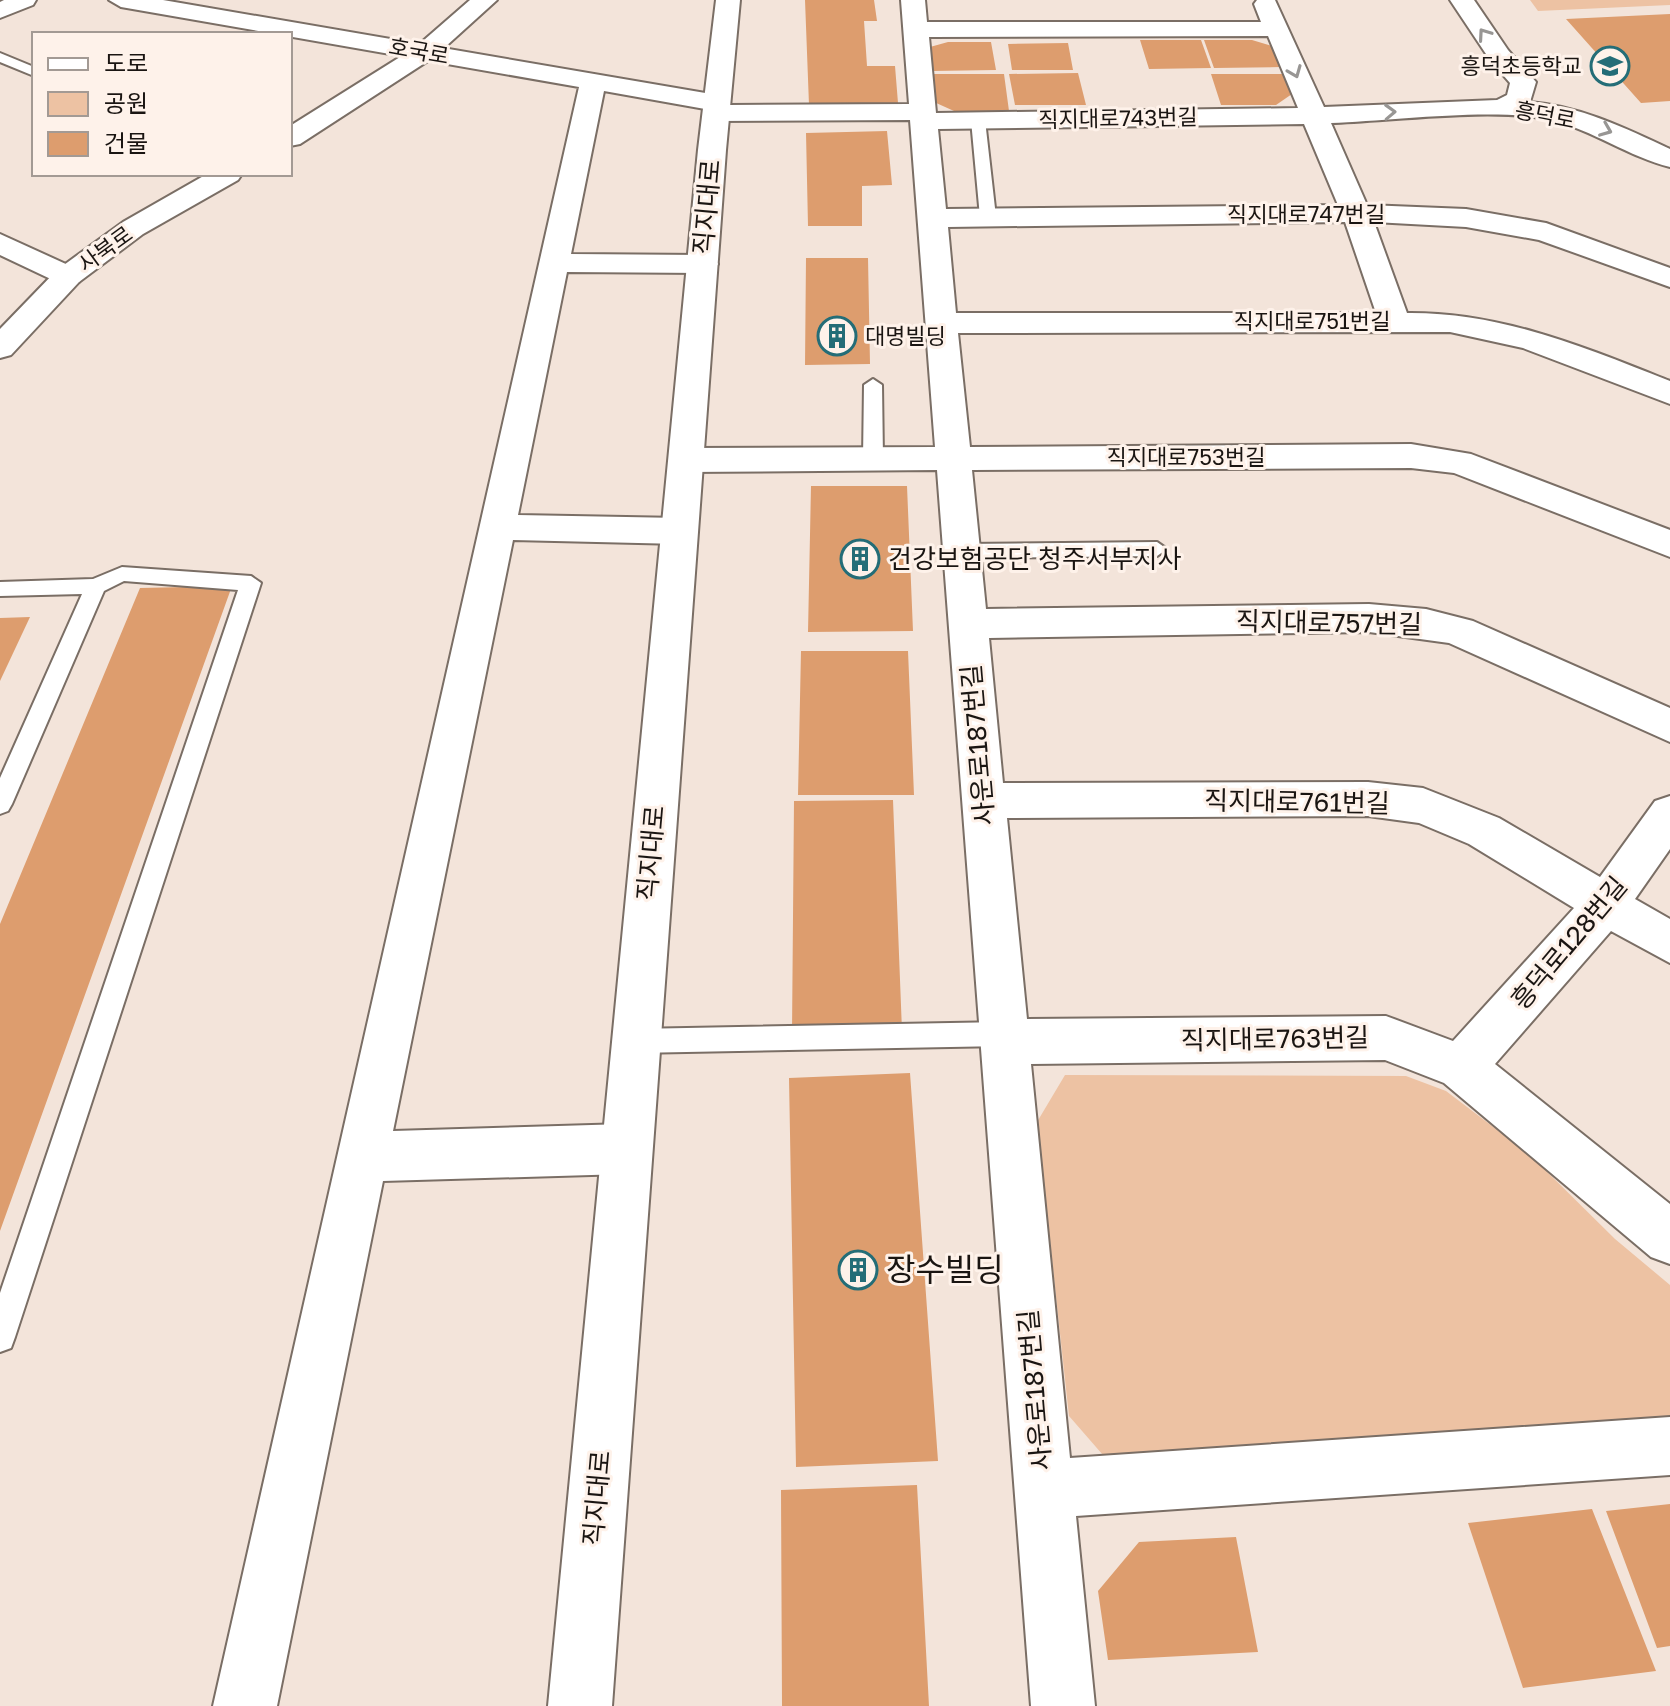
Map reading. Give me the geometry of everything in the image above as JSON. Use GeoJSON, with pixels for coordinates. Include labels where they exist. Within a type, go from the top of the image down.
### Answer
{"type":"FeatureCollection","features":[{"type":"Feature","properties":{"kind":"street"},"geometry":{"type":"LineString","coordinates":[[0,11],[24,0]]}},
{"type":"Feature","properties":{"kind":"street","name":"호국로"},"geometry":{"type":"LineString","coordinates":[[121,0],[593,81],[716,108]]}},
{"type":"Feature","properties":{"kind":"street"},"geometry":{"type":"LineString","coordinates":[[292,137],[425,52],[485,0]]}},
{"type":"Feature","properties":{"kind":"street","name":"직지대로"},"geometry":{"type":"LineString","coordinates":[[580,1706],[625,1149],[728,0]]}},
{"type":"Feature","properties":{"kind":"street","name":"사운로187번길"},"geometry":{"type":"LineString","coordinates":[[913,0],[1063,1706]]}},
{"type":"Feature","properties":{"kind":"street"},"geometry":{"type":"LineString","coordinates":[[1096,0],[1103,29]]}},
{"type":"Feature","properties":{"kind":"street"},"geometry":{"type":"LineString","coordinates":[[1265,0],[1356,212],[1394,320]]}},
{"type":"Feature","properties":{"kind":"street","name":"흥덕로"},"geometry":{"type":"LineString","coordinates":[[1462,0],[1499,55],[1523,82],[1519,99],[1503,108]]}},
{"type":"Feature","properties":{"kind":"street"},"geometry":{"type":"LineString","coordinates":[[915,30],[1277,29]]}},
{"type":"Feature","properties":{"kind":"street"},"geometry":{"type":"LineString","coordinates":[[245,1706],[593,81]]}},
{"type":"Feature","properties":{"kind":"street","name":"직지대로743번길"},"geometry":{"type":"LineString","coordinates":[[716,108],[978,120],[1313,116],[1503,108]]}},
{"type":"Feature","properties":{"kind":"street","name":"흥덕로"},"geometry":{"type":"LineString","coordinates":[[1503,108],[1552,112],[1605,129],[1670,159]]}},
{"type":"Feature","properties":{"kind":"street","name":"사북로"},"geometry":{"type":"LineString","coordinates":[[0,348],[68,276],[133,228],[224,176]]}},
{"type":"Feature","properties":{"kind":"street","name":"직지대로747번길"},"geometry":{"type":"LineString","coordinates":[[933,218],[1356,212],[1466,218],[1546,232],[1670,278]]}},
{"type":"Feature","properties":{"kind":"street"},"geometry":{"type":"LineString","coordinates":[[0,243],[68,276]]}},
{"type":"Feature","properties":{"kind":"street"},"geometry":{"type":"LineString","coordinates":[[554,263],[703,264]]}},
{"type":"Feature","properties":{"kind":"street","name":"직지대로751번길"},"geometry":{"type":"LineString","coordinates":[[941,323],[1394,320],[1492,327],[1670,393]]}},
{"type":"Feature","properties":{"kind":"street","name":"직지대로753번길"},"geometry":{"type":"LineString","coordinates":[[686,460],[1411,456],[1459,462],[1670,544]]}},
{"type":"Feature","properties":{"kind":"street"},"geometry":{"type":"LineString","coordinates":[[498,527],[680,531]]}},
{"type":"Feature","properties":{"kind":"street","name":"직지대로757번길"},"geometry":{"type":"LineString","coordinates":[[967,624],[1369,618],[1426,623],[1459,631],[1670,726]]}},
{"type":"Feature","properties":{"kind":"street","name":"직지대로761번길"},"geometry":{"type":"LineString","coordinates":[[983,801],[1368,799],[1423,806],[1484,831],[1670,943]]}},
{"type":"Feature","properties":{"kind":"street","name":"흥덕로128번길"},"geometry":{"type":"LineString","coordinates":[[1461,1067],[1607,903],[1670,814]]}},
{"type":"Feature","properties":{"kind":"street","name":"직지대로763번길"},"geometry":{"type":"LineString","coordinates":[[1004,1038],[1386,1038],[1461,1067],[1670,1238]]}},
{"type":"Feature","properties":{"kind":"street"},"geometry":{"type":"LineString","coordinates":[[362,1157],[625,1149]]}},
{"type":"Feature","properties":{"kind":"street","name":"사운로187번길"},"geometry":{"type":"LineString","coordinates":[[1044,1489],[1670,1446]]}},
{"type":"Feature","properties":{"kind":"lane"},"geometry":{"type":"LineString","coordinates":[[0,57],[32,71]]}},
{"type":"Feature","properties":{"kind":"lane"},"geometry":{"type":"LineString","coordinates":[[978,120],[988,217]]}},
{"type":"Feature","properties":{"kind":"lane"},"geometry":{"type":"LineString","coordinates":[[873,385],[873,459]]}},
{"type":"Feature","properties":{"kind":"lane"},"geometry":{"type":"LineString","coordinates":[[962,551],[1157,549]]}},
{"type":"Feature","properties":{"kind":"lane"},"geometry":{"type":"LineString","coordinates":[[0,589],[96,586],[122,574],[251,583],[0,1337]]}},
{"type":"Feature","properties":{"kind":"lane"},"geometry":{"type":"LineString","coordinates":[[0,804],[96,586]]}},
{"type":"Feature","properties":{"kind":"lane","name":"직지대로763번길"},"geometry":{"type":"LineString","coordinates":[[635,1041],[1004,1038]]}},
{"type":"Feature","properties":{"kind":"green space"},"geometry":{"type":"Polygon","coordinates":[[[1530,0],[1670,0],[1670,5],[1538,11],[1530,0]]]}},
{"type":"Feature","properties":{"kind":"green space"},"geometry":{"type":"Polygon","coordinates":[[[1065,1075],[1406,1076],[1446,1091],[1529,1154],[1615,1239],[1670,1285],[1670,1432],[1116,1470],[1069,1416],[1037,1122],[1065,1075]]]}},
{"type":"Feature","properties":{"kind":"building"},"geometry":{"type":"Polygon","coordinates":[[[805,0],[874,0],[877,21],[864,21],[867,66],[895,66],[898,103],[809,105],[805,0]]]}},
{"type":"Feature","properties":{"kind":"building"},"geometry":{"type":"Polygon","coordinates":[[[1670,14],[1670,101],[1641,103],[1566,19],[1670,14]]]}},
{"type":"Feature","properties":{"kind":"building"},"geometry":{"type":"Polygon","coordinates":[[[1140,40],[1201,40],[1211,68],[1149,69],[1140,40]]]}},
{"type":"Feature","properties":{"kind":"building"},"geometry":{"type":"Polygon","coordinates":[[[1204,40],[1252,40],[1272,46],[1281,67],[1214,68],[1204,40]]]}},
{"type":"Feature","properties":{"kind":"building"},"geometry":{"type":"Polygon","coordinates":[[[948,42],[991,42],[996,70],[932,71],[930,47],[948,42]]]}},
{"type":"Feature","properties":{"kind":"building"},"geometry":{"type":"Polygon","coordinates":[[[1068,43],[1073,70],[1012,70],[1008,44],[1068,43]]]}},
{"type":"Feature","properties":{"kind":"building"},"geometry":{"type":"Polygon","coordinates":[[[1078,73],[1086,105],[1015,105],[1009,74],[1078,73]]]}},
{"type":"Feature","properties":{"kind":"building"},"geometry":{"type":"Polygon","coordinates":[[[932,74],[1004,74],[1009,111],[954,111],[934,102],[932,74]]]}},
{"type":"Feature","properties":{"kind":"building"},"geometry":{"type":"Polygon","coordinates":[[[1211,74],[1283,74],[1292,94],[1276,105],[1221,105],[1211,74]]]}},
{"type":"Feature","properties":{"kind":"building"},"geometry":{"type":"Polygon","coordinates":[[[887,131],[892,185],[862,186],[862,226],[808,226],[806,133],[887,131]]]}},
{"type":"Feature","properties":{"kind":"building"},"geometry":{"type":"Polygon","coordinates":[[[806,258],[868,258],[870,364],[805,365],[806,258]]]}},
{"type":"Feature","properties":{"kind":"building","name":"건강보험공단 청주서부지사"},"geometry":{"type":"Polygon","coordinates":[[[811,486],[907,486],[913,631],[808,632],[811,486]]]}},
{"type":"Feature","properties":{"kind":"building"},"geometry":{"type":"Polygon","coordinates":[[[232,586],[0,1231],[0,924],[140,588],[232,586]]]}},
{"type":"Feature","properties":{"kind":"building"},"geometry":{"type":"Polygon","coordinates":[[[30,617],[0,681],[0,618],[30,617]]]}},
{"type":"Feature","properties":{"kind":"building"},"geometry":{"type":"Polygon","coordinates":[[[801,651],[908,651],[914,795],[798,795],[801,651]]]}},
{"type":"Feature","properties":{"kind":"building"},"geometry":{"type":"Polygon","coordinates":[[[893,800],[902,1031],[792,1033],[794,801],[893,800]]]}},
{"type":"Feature","properties":{"kind":"building","name":"장수빌딩"},"geometry":{"type":"Polygon","coordinates":[[[910,1073],[938,1461],[796,1467],[789,1078],[910,1073]]]}},
{"type":"Feature","properties":{"kind":"building"},"geometry":{"type":"Polygon","coordinates":[[[917,1485],[929,1706],[782,1706],[781,1490],[917,1485]]]}},
{"type":"Feature","properties":{"kind":"building"},"geometry":{"type":"Polygon","coordinates":[[[1670,1504],[1670,1646],[1657,1648],[1606,1511],[1670,1504]]]}},
{"type":"Feature","properties":{"kind":"building"},"geometry":{"type":"Polygon","coordinates":[[[1592,1509],[1656,1671],[1523,1688],[1468,1523],[1592,1509]]]}},
{"type":"Feature","properties":{"kind":"building"},"geometry":{"type":"Polygon","coordinates":[[[1236,1537],[1258,1652],[1108,1660],[1098,1591],[1139,1542],[1236,1537]]]}},
{"type":"Feature","properties":{"kind":"place","name":"흥덕초등학교"},"geometry":{"type":"Point","coordinates":[1610,66]}},
{"type":"Feature","properties":{"kind":"place","name":"대명빌딩"},"geometry":{"type":"Point","coordinates":[837,336]}},
{"type":"Feature","properties":{"kind":"place","name":"건강보험공단 청주서부지사"},"geometry":{"type":"Point","coordinates":[860,559]}},
{"type":"Feature","properties":{"kind":"place","name":"장수빌딩"},"geometry":{"type":"Point","coordinates":[858,1270]}}]}
